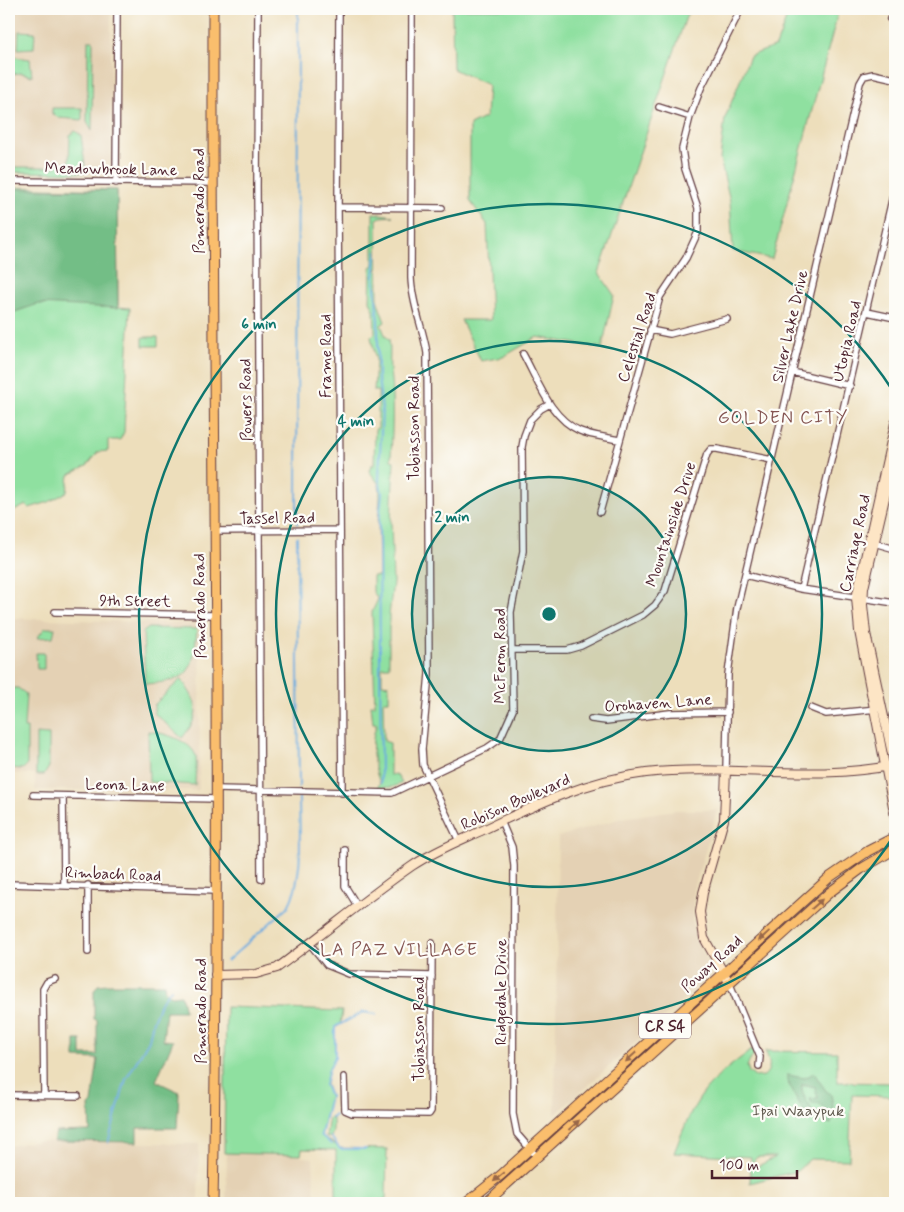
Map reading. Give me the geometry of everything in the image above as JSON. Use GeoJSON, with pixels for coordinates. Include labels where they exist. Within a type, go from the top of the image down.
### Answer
{"type":"FeatureCollection","features":[{"type":"Feature","properties":{"kind":"main road","name":"Pomerado Road"},"geometry":{"type":"LineString","coordinates":[[213,1203],[216,890],[212,183],[214,9]]}},
{"type":"Feature","properties":{"kind":"main road","name":"Poway Road"},"geometry":{"type":"LineString","coordinates":[[466,1203],[530,1149],[830,877],[868,851],[895,837]]}},
{"type":"Feature","properties":{"kind":"main road","name":"Poway Road"},"geometry":{"type":"LineString","coordinates":[[486,1203],[838,885],[895,849]]}},
{"type":"Feature","properties":{"kind":"street"},"geometry":{"type":"LineString","coordinates":[[116,182],[117,9]]}},
{"type":"Feature","properties":{"kind":"street","name":"Powers Road"},"geometry":{"type":"LineString","coordinates":[[258,9],[257,193],[261,879]]}},
{"type":"Feature","properties":{"kind":"street","name":"Frame Road"},"geometry":{"type":"LineString","coordinates":[[339,9],[338,207],[342,793]]}},
{"type":"Feature","properties":{"kind":"street","name":"Tobiasson Road"},"geometry":{"type":"LineString","coordinates":[[412,9],[410,208],[412,300],[425,339],[426,353],[429,674],[422,750],[428,777],[459,841]]}},
{"type":"Feature","properties":{"kind":"street","name":"Celestial Road"},"geometry":{"type":"LineString","coordinates":[[600,512],[660,297],[686,258],[698,232],[698,208],[685,169],[682,149],[690,118],[702,88],[741,9]]}},
{"type":"Feature","properties":{"kind":"street","name":"Silver Lake Drive"},"geometry":{"type":"LineString","coordinates":[[726,770],[730,665],[737,608],[860,83],[864,76],[873,74],[895,79]]}},
{"type":"Feature","properties":{"kind":"street"},"geometry":{"type":"LineString","coordinates":[[659,107],[690,118]]}},
{"type":"Feature","properties":{"kind":"street","name":"Meadowbrook Lane"},"geometry":{"type":"LineString","coordinates":[[9,181],[212,183]]}},
{"type":"Feature","properties":{"kind":"street","name":"Utopia Road"},"geometry":{"type":"LineString","coordinates":[[801,589],[895,187]]}},
{"type":"Feature","properties":{"kind":"street"},"geometry":{"type":"LineString","coordinates":[[338,207],[442,208]]}},
{"type":"Feature","properties":{"kind":"street"},"geometry":{"type":"LineString","coordinates":[[867,312],[895,318]]}},
{"type":"Feature","properties":{"kind":"street"},"geometry":{"type":"LineString","coordinates":[[650,330],[670,334],[727,319]]}},
{"type":"Feature","properties":{"kind":"street"},"geometry":{"type":"LineString","coordinates":[[524,354],[550,404],[566,422],[581,431],[619,440]]}},
{"type":"Feature","properties":{"kind":"street"},"geometry":{"type":"LineString","coordinates":[[792,372],[850,386]]}},
{"type":"Feature","properties":{"kind":"street","name":"McFeron Road"},"geometry":{"type":"LineString","coordinates":[[216,794],[261,791],[392,793],[488,748],[500,739],[513,710],[512,606],[524,551],[523,442],[530,420],[540,409],[550,404]]}},
{"type":"Feature","properties":{"kind":"street","name":"Carriage Road"},"geometry":{"type":"LineString","coordinates":[[895,423],[859,598],[895,817]]}},
{"type":"Feature","properties":{"kind":"street","name":"Mountainside Drive"},"geometry":{"type":"LineString","coordinates":[[512,650],[567,650],[581,646],[643,615],[655,605],[665,592],[707,454],[711,449],[772,460]]}},
{"type":"Feature","properties":{"kind":"street","name":"Carriage Road"},"geometry":{"type":"LineString","coordinates":[[871,543],[895,454]]}},
{"type":"Feature","properties":{"kind":"street","name":"Tassel Road"},"geometry":{"type":"LineString","coordinates":[[214,531],[340,530]]}},
{"type":"Feature","properties":{"kind":"street"},"geometry":{"type":"LineString","coordinates":[[871,543],[895,548]]}},
{"type":"Feature","properties":{"kind":"street"},"geometry":{"type":"LineString","coordinates":[[744,575],[801,589],[895,603]]}},
{"type":"Feature","properties":{"kind":"street","name":"9th Street"},"geometry":{"type":"LineString","coordinates":[[55,612],[214,615]]}},
{"type":"Feature","properties":{"kind":"street"},"geometry":{"type":"LineString","coordinates":[[811,708],[826,714],[878,709]]}},
{"type":"Feature","properties":{"kind":"street","name":"Carriage Road"},"geometry":{"type":"LineString","coordinates":[[878,709],[895,766]]}},
{"type":"Feature","properties":{"kind":"street","name":"Orohaven Lane"},"geometry":{"type":"LineString","coordinates":[[591,718],[606,722],[670,713],[728,712]]}},
{"type":"Feature","properties":{"kind":"street","name":"Robison Boulevard"},"geometry":{"type":"LineString","coordinates":[[215,975],[267,972],[276,968],[412,866],[459,841],[560,794],[610,780],[645,773],[726,770],[823,773],[895,766]]}},
{"type":"Feature","properties":{"kind":"street"},"geometry":{"type":"LineString","coordinates":[[726,770],[724,820],[703,893],[700,912],[704,938],[730,984],[760,1057],[759,1066]]}},
{"type":"Feature","properties":{"kind":"street","name":"Leona Lane"},"geometry":{"type":"LineString","coordinates":[[33,795],[216,794]]}},
{"type":"Feature","properties":{"kind":"street"},"geometry":{"type":"LineString","coordinates":[[63,796],[64,884]]}},
{"type":"Feature","properties":{"kind":"street","name":"Ridgedale Drive"},"geometry":{"type":"LineString","coordinates":[[501,821],[512,848],[514,866],[513,1114],[517,1134],[538,1158]]}},
{"type":"Feature","properties":{"kind":"street"},"geometry":{"type":"LineString","coordinates":[[345,850],[345,886],[358,907]]}},
{"type":"Feature","properties":{"kind":"street","name":"Rimbach Road"},"geometry":{"type":"LineString","coordinates":[[9,884],[64,884],[216,890]]}},
{"type":"Feature","properties":{"kind":"street"},"geometry":{"type":"LineString","coordinates":[[88,885],[88,952]]}},
{"type":"Feature","properties":{"kind":"street","name":"Tobiasson Road"},"geometry":{"type":"LineString","coordinates":[[344,1077],[345,1110],[352,1113],[429,1114],[431,1111],[432,943]]}},
{"type":"Feature","properties":{"kind":"street"},"geometry":{"type":"LineString","coordinates":[[310,944],[327,965],[348,974],[432,976]]}},
{"type":"Feature","properties":{"kind":"street"},"geometry":{"type":"LineString","coordinates":[[44,1095],[43,988],[47,982],[56,979]]}},
{"type":"Feature","properties":{"kind":"street"},"geometry":{"type":"LineString","coordinates":[[9,1095],[78,1096]]}},
{"type":"Feature","properties":{"kind":"shaded area"},"geometry":{"type":"Polygon","coordinates":[[[9,9],[111,9],[111,175],[9,173],[9,9]]]}},
{"type":"Feature","properties":{"kind":"shaded area"},"geometry":{"type":"Polygon","coordinates":[[[9,618],[201,624],[199,790],[35,790],[35,774],[9,774],[9,618]]]}},
{"type":"Feature","properties":{"kind":"shaded area"},"geometry":{"type":"Polygon","coordinates":[[[676,810],[717,810],[694,889],[692,919],[697,941],[712,970],[711,975],[555,1115],[558,837],[622,818],[676,810]]]}},
{"type":"Feature","properties":{"kind":"shaded area"},"geometry":{"type":"Polygon","coordinates":[[[39,1141],[199,1144],[198,1203],[9,1203],[9,1146],[39,1141]]]}},
{"type":"Feature","properties":{"kind":"shaded area"},"geometry":{"type":"Polygon","coordinates":[[[227,1153],[265,1153],[313,1158],[315,1203],[226,1203],[227,1153]]]}},
{"type":"Feature","properties":{"kind":"green space"},"geometry":{"type":"Polygon","coordinates":[[[452,9],[691,9],[686,17],[599,273],[614,295],[602,348],[537,337],[503,357],[481,361],[461,320],[491,320],[487,224],[470,201],[470,125],[486,117],[488,85],[453,69],[452,9]]]}},
{"type":"Feature","properties":{"kind":"green space"},"geometry":{"type":"Polygon","coordinates":[[[790,9],[839,9],[772,259],[733,251],[730,201],[720,159],[725,118],[750,56],[776,46],[790,9]]]}},
{"type":"Feature","properties":{"kind":"green space"},"geometry":{"type":"Polygon","coordinates":[[[14,31],[14,50],[9,49],[9,32],[14,31]]]}},
{"type":"Feature","properties":{"kind":"green space"},"geometry":{"type":"Polygon","coordinates":[[[19,31],[35,32],[34,48],[18,49],[19,31]]]}},
{"type":"Feature","properties":{"kind":"green space"},"geometry":{"type":"Polygon","coordinates":[[[88,40],[93,40],[92,131],[87,122],[88,40]]]}},
{"type":"Feature","properties":{"kind":"green space"},"geometry":{"type":"Polygon","coordinates":[[[9,58],[30,59],[32,76],[22,73],[9,74],[9,58]]]}},
{"type":"Feature","properties":{"kind":"green space"},"geometry":{"type":"Polygon","coordinates":[[[52,108],[82,108],[82,120],[59,118],[52,114],[52,108]]]}},
{"type":"Feature","properties":{"kind":"green space"},"geometry":{"type":"Polygon","coordinates":[[[75,131],[81,135],[86,173],[9,172],[9,167],[56,167],[57,163],[69,163],[70,135],[75,131]]]}},
{"type":"Feature","properties":{"kind":"green space"},"geometry":{"type":"Polygon","coordinates":[[[9,187],[117,190],[118,307],[130,308],[124,432],[120,440],[108,440],[108,451],[98,452],[87,466],[69,475],[67,492],[49,502],[29,508],[26,505],[12,512],[9,553],[9,187]]]}},
{"type":"Feature","properties":{"kind":"green space"},"geometry":{"type":"Polygon","coordinates":[[[9,189],[117,190],[118,308],[38,304],[9,314],[9,189]]]}},
{"type":"Feature","properties":{"kind":"green space"},"geometry":{"type":"Polygon","coordinates":[[[373,213],[393,216],[377,219],[378,303],[385,322],[381,325],[390,343],[391,460],[394,461],[391,521],[393,582],[389,616],[389,667],[382,667],[382,684],[389,685],[389,701],[383,701],[384,741],[390,743],[390,775],[396,774],[402,783],[393,787],[377,788],[380,783],[375,769],[373,738],[377,724],[373,723],[371,705],[375,705],[372,612],[378,599],[373,592],[373,576],[379,576],[378,521],[380,497],[379,484],[369,471],[371,465],[374,465],[375,429],[378,428],[378,391],[374,391],[376,360],[371,337],[375,333],[374,310],[370,301],[371,267],[373,266],[373,213]]]}},
{"type":"Feature","properties":{"kind":"green space"},"geometry":{"type":"Polygon","coordinates":[[[143,337],[158,337],[158,346],[143,346],[143,337]]]}},
{"type":"Feature","properties":{"kind":"green space"},"geometry":{"type":"Polygon","coordinates":[[[45,628],[55,628],[53,637],[37,638],[45,628]]]}},
{"type":"Feature","properties":{"kind":"green space"},"geometry":{"type":"Polygon","coordinates":[[[149,628],[197,629],[191,665],[181,677],[161,683],[145,684],[143,632],[149,628]]]}},
{"type":"Feature","properties":{"kind":"green space"},"geometry":{"type":"Polygon","coordinates":[[[36,653],[44,653],[44,669],[37,669],[36,653]]]}},
{"type":"Feature","properties":{"kind":"green space"},"geometry":{"type":"Polygon","coordinates":[[[181,679],[192,695],[196,709],[193,722],[182,738],[154,713],[154,705],[181,679]]]}},
{"type":"Feature","properties":{"kind":"green space"},"geometry":{"type":"Polygon","coordinates":[[[9,688],[18,688],[26,694],[24,728],[27,728],[27,765],[23,769],[9,768],[9,688]]]}},
{"type":"Feature","properties":{"kind":"green space"},"geometry":{"type":"Polygon","coordinates":[[[148,731],[176,738],[194,751],[196,757],[195,785],[149,782],[148,731]]]}},
{"type":"Feature","properties":{"kind":"green space"},"geometry":{"type":"Polygon","coordinates":[[[36,734],[49,735],[49,767],[44,775],[36,775],[36,734]]]}},
{"type":"Feature","properties":{"kind":"green space"},"geometry":{"type":"Polygon","coordinates":[[[164,984],[165,992],[171,996],[181,995],[185,1011],[166,1011],[163,1040],[173,1041],[156,1081],[179,1092],[177,1128],[137,1128],[137,1142],[53,1141],[56,1132],[90,1131],[89,1106],[92,1103],[98,1059],[75,1058],[75,1040],[81,1040],[81,1055],[97,1055],[97,1020],[94,1019],[94,991],[98,985],[164,984]]]}},
{"type":"Feature","properties":{"kind":"green space"},"geometry":{"type":"Polygon","coordinates":[[[226,1007],[342,1011],[340,1025],[335,1028],[335,1057],[328,1071],[326,1084],[330,1096],[321,1135],[340,1148],[387,1149],[386,1199],[367,1203],[336,1203],[336,1150],[302,1149],[301,1155],[224,1153],[226,1007]]]}},
{"type":"Feature","properties":{"kind":"green space","name":"Ipai Waaypuk"},"geometry":{"type":"Polygon","coordinates":[[[753,1049],[754,1054],[747,1066],[749,1072],[755,1077],[764,1076],[767,1073],[769,1061],[765,1051],[837,1052],[837,1082],[894,1083],[894,1096],[852,1095],[849,1160],[810,1159],[797,1171],[750,1183],[751,1157],[674,1153],[688,1118],[703,1093],[712,1082],[753,1049]],[[757,1157],[752,1163],[758,1166],[776,1157],[757,1157]]]}},
{"type":"Feature","properties":{"kind":"green space"},"geometry":{"type":"Polygon","coordinates":[[[814,1073],[826,1091],[831,1094],[834,1113],[831,1124],[825,1122],[825,1110],[820,1104],[812,1104],[810,1099],[818,1098],[815,1087],[802,1084],[803,1094],[812,1112],[812,1117],[806,1116],[787,1081],[787,1075],[805,1078],[814,1073]]]}},
{"type":"Feature","properties":{"kind":"green space"},"geometry":{"type":"Polygon","coordinates":[[[329,1118],[333,1119],[333,1132],[330,1138],[326,1136],[329,1118]]]}},
{"type":"Feature","properties":{"kind":"waterway"},"geometry":{"type":"LineString","coordinates":[[297,524],[298,9]]}},
{"type":"Feature","properties":{"kind":"waterway"},"geometry":{"type":"LineString","coordinates":[[376,252],[374,278],[378,321],[378,378],[382,409],[379,480],[382,493],[379,522],[381,783]]}},
{"type":"Feature","properties":{"kind":"waterway"},"geometry":{"type":"LineString","coordinates":[[297,537],[299,787]]}},
{"type":"Feature","properties":{"kind":"waterway"},"geometry":{"type":"LineString","coordinates":[[227,961],[288,907],[297,881],[299,867],[299,797]]}},
{"type":"Feature","properties":{"kind":"waterway"},"geometry":{"type":"LineString","coordinates":[[108,1143],[126,1079],[149,1040],[153,1021],[160,1003],[171,989]]}},
{"type":"Feature","properties":{"kind":"waterway"},"geometry":{"type":"LineString","coordinates":[[328,1071],[335,1057],[335,1027],[363,1012],[376,1014]]}},
{"type":"Feature","properties":{"kind":"waterway"},"geometry":{"type":"LineString","coordinates":[[328,1073],[325,1085],[330,1096],[321,1135],[331,1144]]}},
{"type":"Feature","properties":{"kind":"waterway"},"geometry":{"type":"LineString","coordinates":[[331,1118],[335,1115]]}},
{"type":"Feature","properties":{"kind":"waterway"},"geometry":{"type":"LineString","coordinates":[[331,1137],[340,1149],[366,1149]]}},
{"type":"Feature","properties":{"kind":"district","name":"GOLDEN CITY"},"geometry":{"type":"Point","coordinates":[783,417]}},
{"type":"Feature","properties":{"kind":"district","name":"LA PAZ VILLAGE"},"geometry":{"type":"Point","coordinates":[399,949]}}]}
